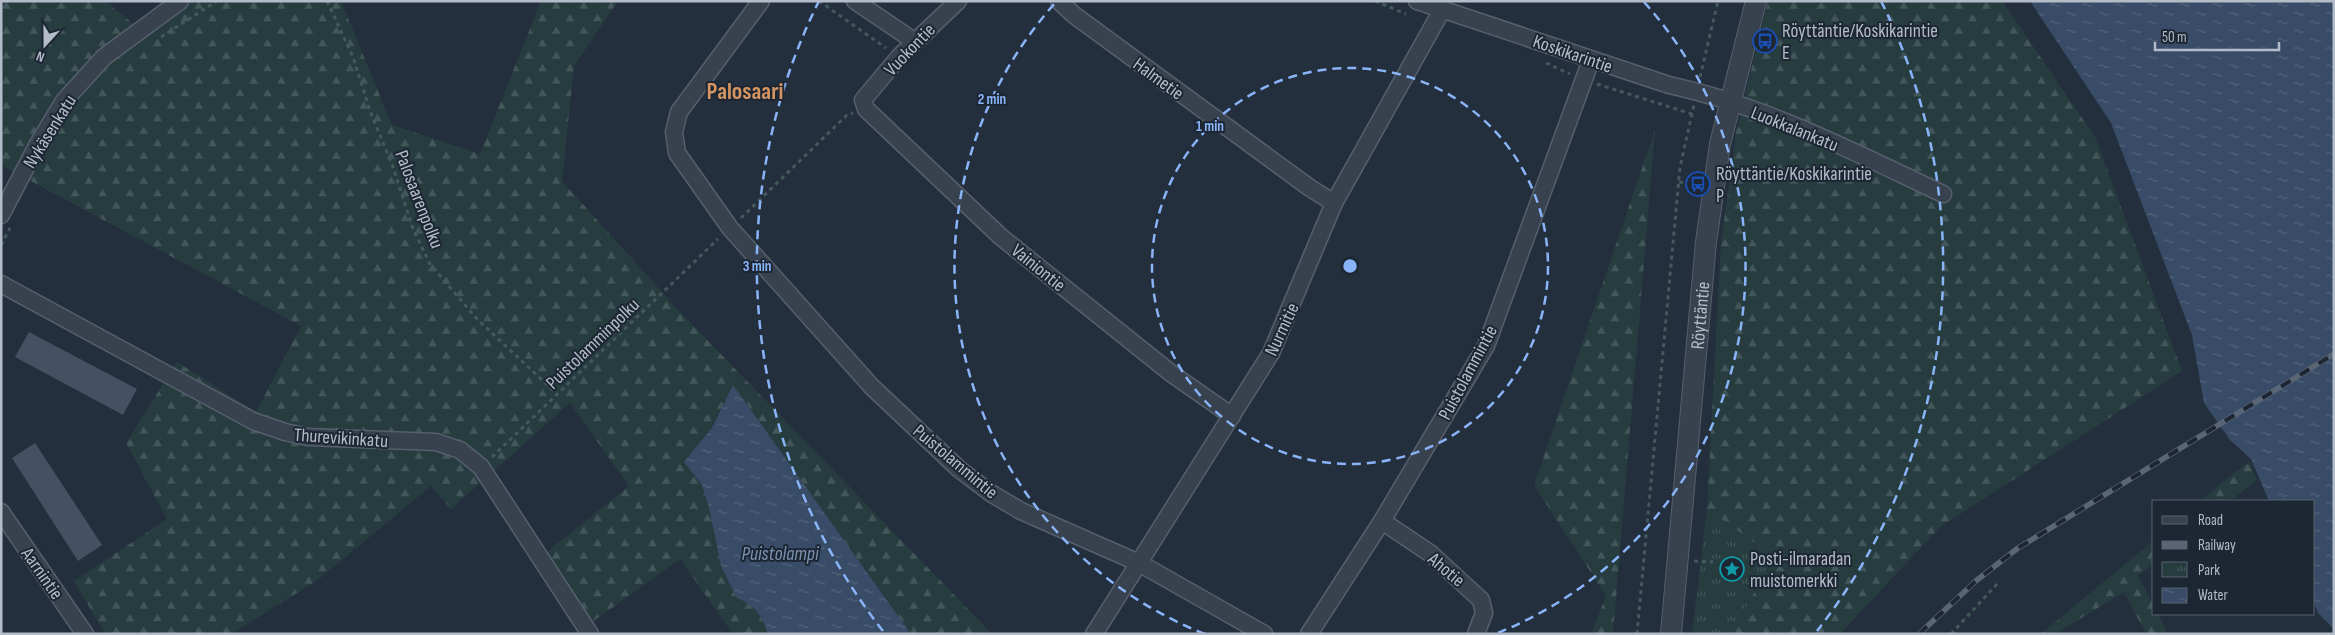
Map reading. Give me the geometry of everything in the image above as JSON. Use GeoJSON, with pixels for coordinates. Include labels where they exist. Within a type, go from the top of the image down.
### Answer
{"type":"FeatureCollection","features":[{"type":"Feature","properties":{"kind":"street","name":"Nykäsenkatu"},"geometry":{"type":"LineString","coordinates":[[8,218],[38,144],[64,100],[104,57],[180,1]]}},
{"type":"Feature","properties":{"kind":"street","name":"Puistolammintie"},"geometry":{"type":"LineString","coordinates":[[761,1],[679,112],[674,132],[677,153],[730,228],[872,387],[959,469],[989,492],[1021,511],[1139,563],[1264,634]]}},
{"type":"Feature","properties":{"kind":"street"},"geometry":{"type":"LineString","coordinates":[[855,1],[914,41]]}},
{"type":"Feature","properties":{"kind":"street","name":"Vuokontie"},"geometry":{"type":"LineString","coordinates":[[863,100],[914,41],[958,1]]}},
{"type":"Feature","properties":{"kind":"street","name":"Halmetie"},"geometry":{"type":"LineString","coordinates":[[1059,1],[1074,15],[1310,188],[1334,203]]}},
{"type":"Feature","properties":{"kind":"street","name":"Koskikarintie"},"geometry":{"type":"LineString","coordinates":[[1417,1],[1669,86],[1696,91],[1729,102]]}},
{"type":"Feature","properties":{"kind":"street","name":"Röyttäntie"},"geometry":{"type":"LineString","coordinates":[[1671,634],[1706,242],[1720,144],[1729,102],[1756,1]]}},
{"type":"Feature","properties":{"kind":"street","name":"Nurmitie"},"geometry":{"type":"LineString","coordinates":[[1094,634],[1271,352],[1334,203],[1442,10]]}},
{"type":"Feature","properties":{"kind":"street","name":"Puistolammintie"},"geometry":{"type":"LineString","coordinates":[[1309,634],[1382,521],[1486,346],[1591,60]]}},
{"type":"Feature","properties":{"kind":"street","name":"Vainiontie"},"geometry":{"type":"LineString","coordinates":[[863,100],[866,109],[1002,237],[1172,374],[1232,416]]}},
{"type":"Feature","properties":{"kind":"street","name":"Luokkalankatu"},"geometry":{"type":"LineString","coordinates":[[1729,102],[1791,123],[1943,194]]}},
{"type":"Feature","properties":{"kind":"street","name":"Thurevikinkatu"},"geometry":{"type":"LineString","coordinates":[[1,284],[253,422],[308,437],[436,442],[460,450],[481,467],[590,634]]}},
{"type":"Feature","properties":{"kind":"street","name":"Aarnintie"},"geometry":{"type":"LineString","coordinates":[[1,512],[85,634]]}},
{"type":"Feature","properties":{"kind":"street","name":"Ahotie"},"geometry":{"type":"LineString","coordinates":[[1382,521],[1431,554],[1481,600],[1484,613],[1476,634]]}},
{"type":"Feature","properties":{"kind":"path"},"geometry":{"type":"LineString","coordinates":[[154,42],[217,1]]}},
{"type":"Feature","properties":{"kind":"path","name":"Palosaarenpolku"},"geometry":{"type":"LineString","coordinates":[[327,1],[353,57],[370,111],[394,167],[413,229],[430,264],[477,320],[558,395]]}},
{"type":"Feature","properties":{"kind":"path"},"geometry":{"type":"LineString","coordinates":[[819,1],[899,57]]}},
{"type":"Feature","properties":{"kind":"path"},"geometry":{"type":"LineString","coordinates":[[1637,634],[1679,182],[1696,91],[1718,1]]}},
{"type":"Feature","properties":{"kind":"path"},"geometry":{"type":"LineString","coordinates":[[1679,182],[1698,184]]}},
{"type":"Feature","properties":{"kind":"path"},"geometry":{"type":"LineString","coordinates":[[1,246],[8,218]]}},
{"type":"Feature","properties":{"kind":"path","name":"Puistolamminpolku"},"geometry":{"type":"LineString","coordinates":[[481,467],[730,228]]}},
{"type":"Feature","properties":{"kind":"path"},"geometry":{"type":"LineString","coordinates":[[1951,634],[1997,584]]}},
{"type":"Feature","properties":{"kind":"green space"},"geometry":{"type":"Polygon","coordinates":[[[1,1],[105,1],[141,30],[187,1],[341,1],[392,125],[480,154],[541,1],[618,1],[574,66],[562,181],[682,314],[992,634],[911,634],[733,385],[712,428],[684,462],[702,485],[709,508],[721,566],[737,598],[749,604],[757,612],[768,634],[733,634],[680,559],[584,628],[538,559],[629,486],[570,403],[451,509],[431,486],[319,579],[231,634],[105,634],[74,581],[167,519],[126,443],[177,362],[256,412],[301,326],[1,165],[1,1]]]}},
{"type":"Feature","properties":{"kind":"green space"},"geometry":{"type":"Polygon","coordinates":[[[1768,1],[2002,1],[2095,137],[2182,371],[1940,527],[1840,634],[1730,634],[1774,558],[1707,509],[1721,243],[1736,132],[1768,1]]]}},
{"type":"Feature","properties":{"kind":"green space"},"geometry":{"type":"Polygon","coordinates":[[[1655,130],[1613,634],[1591,634],[1606,596],[1534,485],[1655,130]]]}},
{"type":"Feature","properties":{"kind":"green space"},"geometry":{"type":"Polygon","coordinates":[[[2249,461],[2257,480],[2231,500],[2201,500],[2249,461]]]}},
{"type":"Feature","properties":{"kind":"green space"},"geometry":{"type":"Polygon","coordinates":[[[1707,509],[1775,557],[1730,634],[1692,634],[1707,509]]]}},
{"type":"Feature","properties":{"kind":"green space"},"geometry":{"type":"Polygon","coordinates":[[[2152,542],[2152,565],[2138,576],[2152,602],[2152,615],[2158,615],[2168,634],[2146,634],[2124,592],[2055,634],[2041,634],[2152,542]]]}},
{"type":"Feature","properties":{"kind":"water"},"geometry":{"type":"Polygon","coordinates":[[[2030,1],[2334,1],[2334,629],[2318,613],[2315,606],[2315,500],[2269,500],[2251,459],[2230,440],[2204,403],[2192,335],[2111,123],[2030,1]]]}},
{"type":"Feature","properties":{"kind":"water","name":"Puistolampi"},"geometry":{"type":"Polygon","coordinates":[[[733,385],[911,634],[768,634],[757,612],[749,604],[737,598],[721,566],[709,508],[702,485],[684,462],[712,428],[733,385]]]}},
{"type":"Feature","properties":{"kind":"building"},"geometry":{"type":"Polygon","coordinates":[[[29,332],[137,389],[123,415],[15,357],[29,332]]]}},
{"type":"Feature","properties":{"kind":"building"},"geometry":{"type":"Polygon","coordinates":[[[35,443],[102,545],[78,561],[12,458],[35,443]]]}},
{"type":"Feature","properties":{"kind":"railway"},"geometry":{"type":"LineString","coordinates":[[1919,634],[1977,580],[2018,548],[2334,354]]}},
{"type":"Feature","properties":{"kind":"place","name":"Röyttäntie/Koskikarintie E"},"geometry":{"type":"Point","coordinates":[1765,41]}},
{"type":"Feature","properties":{"kind":"place","name":"Röyttäntie/Koskikarintie P"},"geometry":{"type":"Point","coordinates":[1698,184]}},
{"type":"Feature","properties":{"kind":"place","name":"Posti-ilmaradan muistomerkki"},"geometry":{"type":"Point","coordinates":[1732,569]}},
{"type":"Feature","properties":{"kind":"district","name":"Palosaari"},"geometry":{"type":"Point","coordinates":[745,91]}}]}
